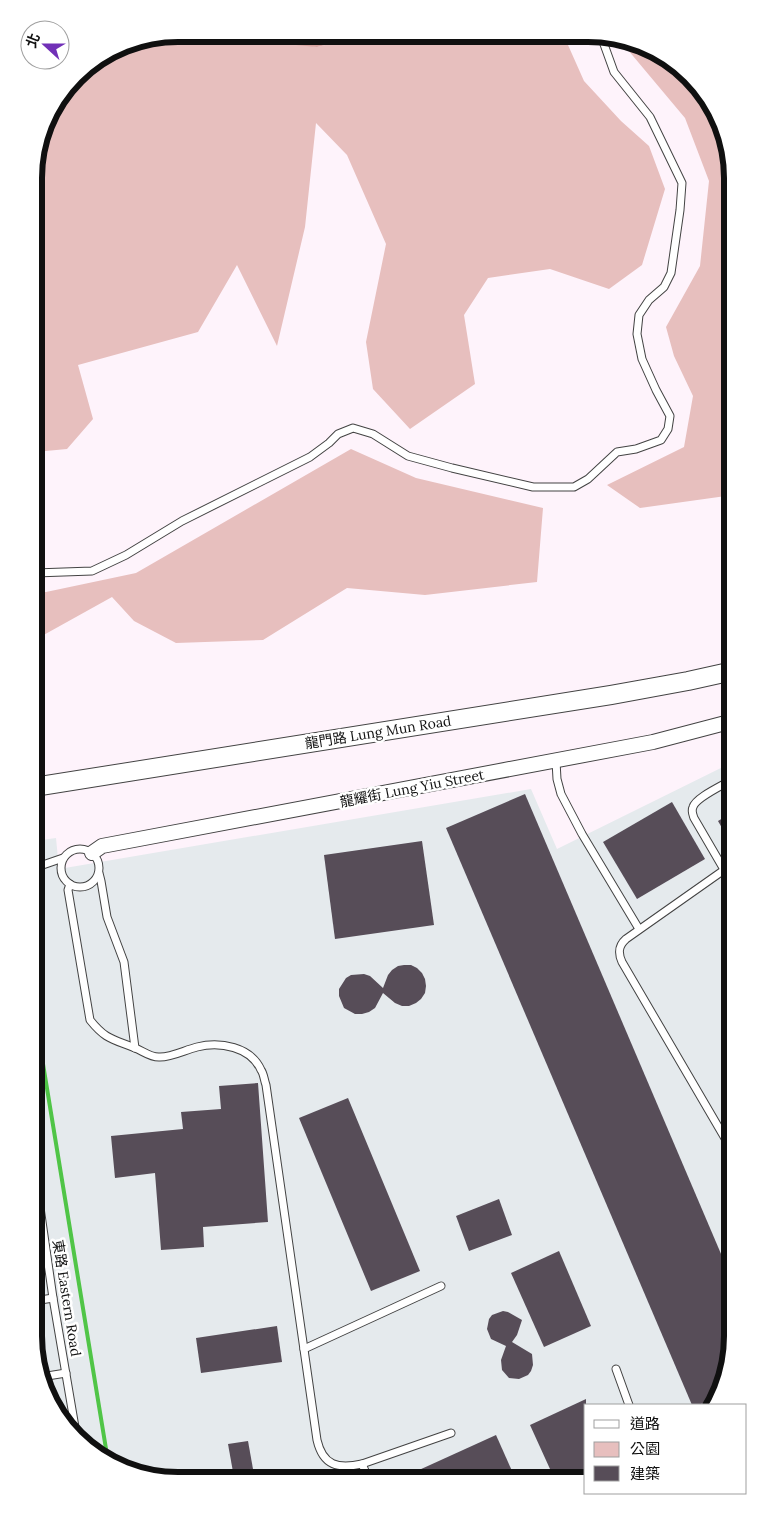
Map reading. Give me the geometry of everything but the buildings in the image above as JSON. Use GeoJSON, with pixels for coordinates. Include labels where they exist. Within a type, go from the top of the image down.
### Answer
{"type":"FeatureCollection","features":[{"type":"Feature","properties":{"kind":"street","name":"龍門路 Lung Mun Road"},"geometry":{"type":"LineString","coordinates":[[42,787],[601,697],[724,672]]}},
{"type":"Feature","properties":{"kind":"street","name":"龍耀街 Lung Yiu Street"},"geometry":{"type":"LineString","coordinates":[[92,853],[102,846],[653,742],[724,723]]}},
{"type":"Feature","properties":{"kind":"lane"},"geometry":{"type":"LineString","coordinates":[[43,573],[92,571],[126,555],[182,521],[310,457],[330,443],[338,434],[353,428],[373,434],[408,456],[533,487],[574,487],[588,479],[617,452],[636,449],[662,440],[668,429],[670,416],[642,359],[637,334],[639,315],[649,300],[664,287],[671,273],[682,183],[650,117],[614,72],[604,44]]}},
{"type":"Feature","properties":{"kind":"lane"},"geometry":{"type":"LineString","coordinates":[[556,761],[557,779],[561,794],[582,834],[639,929]]}},
{"type":"Feature","properties":{"kind":"lane"},"geometry":{"type":"LineString","coordinates":[[724,784],[698,800],[692,807],[694,818],[724,870],[621,943],[619,955],[724,1136]]}},
{"type":"Feature","properties":{"kind":"lane"},"geometry":{"type":"LineString","coordinates":[[99,873],[96,879],[86,886],[80,887],[70,884],[63,878],[60,866],[63,858],[71,850],[77,848],[84,848],[98,860],[107,917],[124,962],[135,1048]]}},
{"type":"Feature","properties":{"kind":"lane"},"geometry":{"type":"LineString","coordinates":[[42,865],[63,858]]}},
{"type":"Feature","properties":{"kind":"lane"},"geometry":{"type":"LineString","coordinates":[[70,884],[68,890],[90,1020],[99,1031],[114,1041],[158,1058],[199,1046],[214,1044],[231,1046],[246,1052],[262,1070],[266,1085],[320,1450],[329,1462],[339,1466],[352,1466],[451,1433]]}},
{"type":"Feature","properties":{"kind":"lane","name":"東路 Eastern Road"},"geometry":{"type":"LineString","coordinates":[[42,1222],[74,1422]]}},
{"type":"Feature","properties":{"kind":"lane"},"geometry":{"type":"LineString","coordinates":[[304,1348],[441,1286]]}},
{"type":"Feature","properties":{"kind":"lane"},"geometry":{"type":"LineString","coordinates":[[42,1300],[53,1298]]}},
{"type":"Feature","properties":{"kind":"lane"},"geometry":{"type":"LineString","coordinates":[[616,1369],[629,1404]]}},
{"type":"Feature","properties":{"kind":"lane"},"geometry":{"type":"LineString","coordinates":[[49,1376],[66,1373]]}},
{"type":"Feature","properties":{"kind":"lane"},"geometry":{"type":"LineString","coordinates":[[362,1464],[365,1471]]}},
{"type":"Feature","properties":{"kind":"shaded area"},"geometry":{"type":"Polygon","coordinates":[[[282,43],[335,43],[317,47],[282,43]]]}},
{"type":"Feature","properties":{"kind":"shaded area"},"geometry":{"type":"Polygon","coordinates":[[[724,766],[724,1344],[722,1362],[717,1379],[705,1404],[584,1404],[584,1471],[161,1470],[127,1461],[111,1453],[82,1432],[61,1403],[50,1379],[45,1362],[42,1335],[42,840],[56,838],[59,869],[531,789],[557,849],[724,766]]]}},
{"type":"Feature","properties":{"kind":"green space"},"geometry":{"type":"Polygon","coordinates":[[[567,42],[584,81],[621,121],[649,146],[665,189],[642,265],[609,289],[550,269],[488,278],[464,315],[475,384],[410,429],[373,389],[366,342],[386,244],[347,155],[316,123],[305,227],[277,346],[237,265],[198,332],[78,365],[93,419],[67,449],[43,451],[43,170],[45,152],[50,135],[65,103],[82,82],[103,65],[135,50],[152,45],[170,43],[297,43],[317,47],[335,43],[567,42]]]}},
{"type":"Feature","properties":{"kind":"green space"},"geometry":{"type":"Polygon","coordinates":[[[628,50],[632,50],[664,65],[691,89],[702,103],[720,144],[724,179],[724,496],[640,508],[607,485],[684,447],[693,396],[674,356],[666,327],[700,266],[709,181],[685,118],[628,50]]]}},
{"type":"Feature","properties":{"kind":"green space"},"geometry":{"type":"Polygon","coordinates":[[[351,449],[416,478],[543,508],[537,582],[425,595],[347,588],[263,640],[176,643],[134,621],[112,597],[43,636],[43,592],[136,573],[351,449]]]}},
{"type":"Feature","properties":{"kind":"waterway"},"geometry":{"type":"LineString","coordinates":[[42,1059],[106,1450]]}}]}
